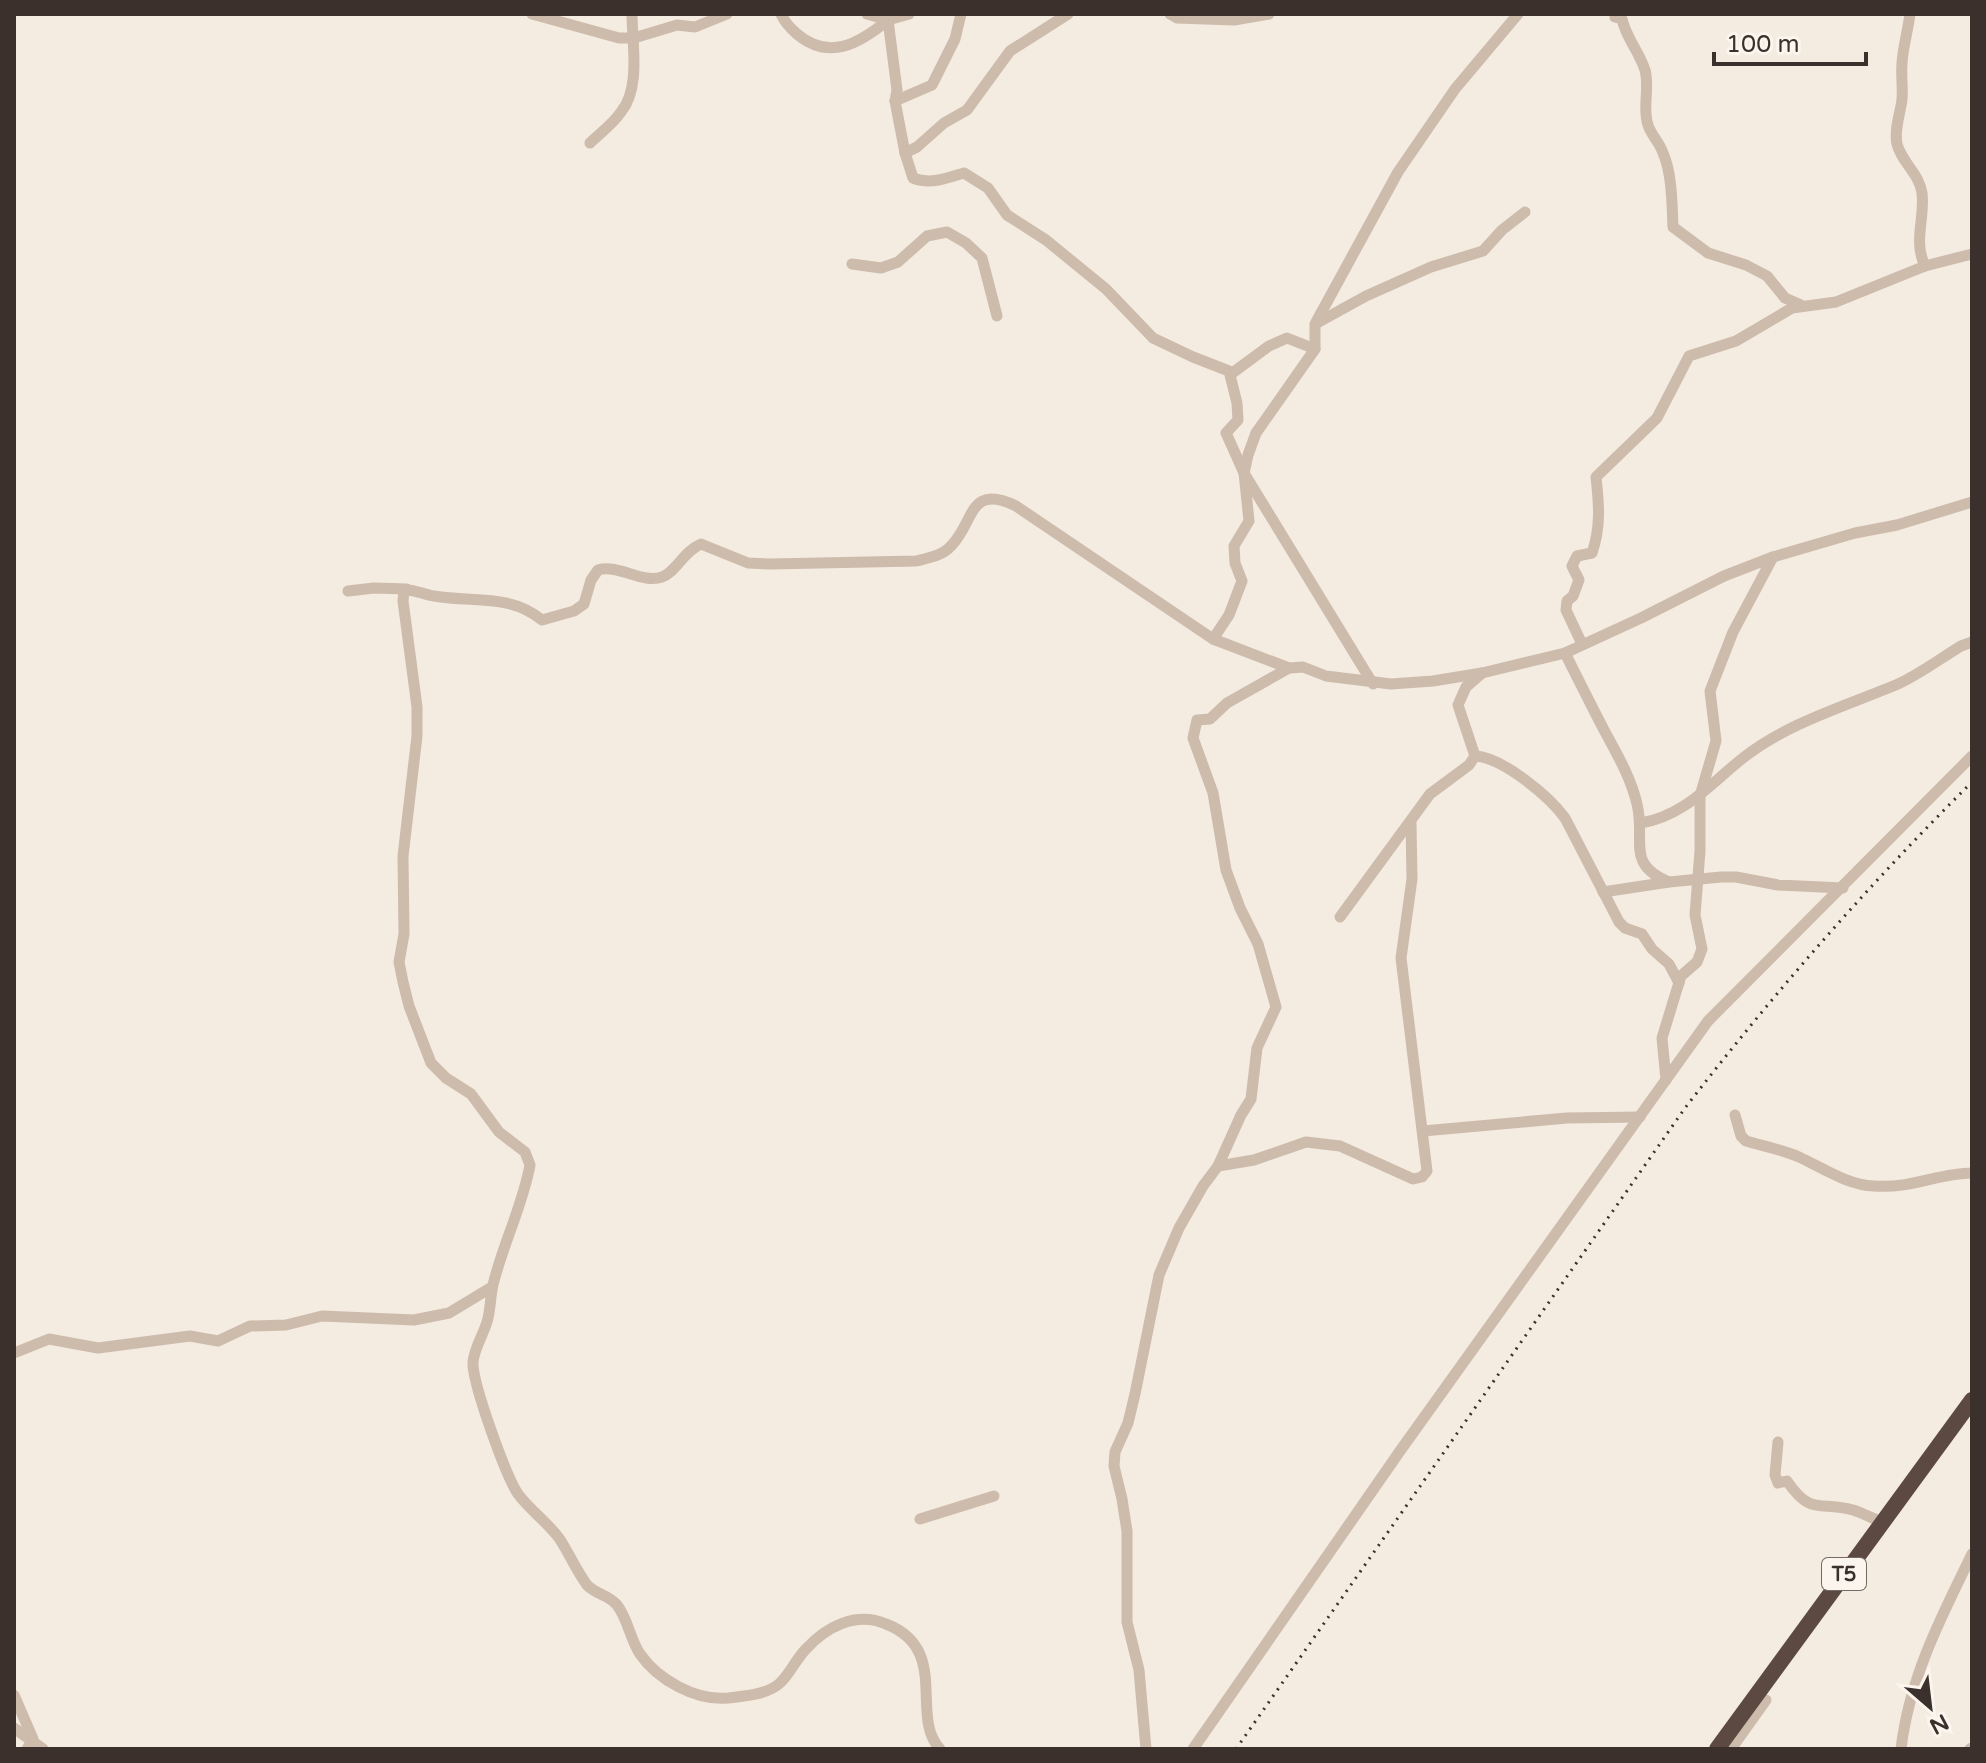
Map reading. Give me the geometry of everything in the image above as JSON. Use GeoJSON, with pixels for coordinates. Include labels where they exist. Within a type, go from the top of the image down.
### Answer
{"type":"FeatureCollection","features":[{"type":"Feature","properties":{"kind":"highway","name":"T5"},"geometry":{"type":"LineString","coordinates":[[1723,1748],[1972,1400]]}},
{"type":"Feature","properties":{"kind":"street"},"geometry":{"type":"LineString","coordinates":[[532,14],[619,38],[634,38],[677,25],[695,27],[727,14]]}},
{"type":"Feature","properties":{"kind":"street"},"geometry":{"type":"LineString","coordinates":[[590,143],[623,111],[631,87],[634,52],[632,14]]}},
{"type":"Feature","properties":{"kind":"street"},"geometry":{"type":"LineString","coordinates":[[781,14],[789,27],[804,39],[821,49],[831,50],[859,40],[888,20],[909,14]]}},
{"type":"Feature","properties":{"kind":"street"},"geometry":{"type":"LineString","coordinates":[[867,14],[888,20]]}},
{"type":"Feature","properties":{"kind":"street"},"geometry":{"type":"LineString","coordinates":[[895,101],[932,85],[955,39],[961,14]]}},
{"type":"Feature","properties":{"kind":"street"},"geometry":{"type":"LineString","coordinates":[[905,153],[917,147],[944,123],[967,110],[1010,51],[1068,14]]}},
{"type":"Feature","properties":{"kind":"street"},"geometry":{"type":"LineString","coordinates":[[1170,14],[1177,18],[1211,20],[1269,14]]}},
{"type":"Feature","properties":{"kind":"street"},"geometry":{"type":"LineString","coordinates":[[1213,639],[1229,615],[1242,581],[1235,563],[1234,546],[1249,521],[1244,473],[1256,433],[1315,349],[1315,324],[1398,172],[1455,89],[1518,14]]}},
{"type":"Feature","properties":{"kind":"street"},"geometry":{"type":"LineString","coordinates":[[1615,14],[1615,17],[1622,19],[1647,76],[1646,115],[1668,165],[1673,227],[1708,253],[1746,265],[1767,276],[1785,298],[1812,306],[1836,302],[1925,266],[1972,254]]}},
{"type":"Feature","properties":{"kind":"street"},"geometry":{"type":"LineString","coordinates":[[1910,14],[1901,65],[1903,92],[1896,135],[1906,164],[1920,183],[1923,197],[1918,241],[1919,254],[1925,266]]}},
{"type":"Feature","properties":{"kind":"street"},"geometry":{"type":"LineString","coordinates":[[888,20],[897,90],[895,101],[913,178],[941,181],[964,173],[984,184],[1007,215],[1046,240],[1106,289],[1153,338],[1226,369],[1231,374],[1238,420],[1226,433],[1244,473],[1373,684]]}},
{"type":"Feature","properties":{"kind":"street"},"geometry":{"type":"LineString","coordinates":[[1315,324],[1366,296],[1431,267],[1483,251],[1502,230],[1525,212]]}},
{"type":"Feature","properties":{"kind":"street"},"geometry":{"type":"LineString","coordinates":[[852,264],[881,268],[898,262],[927,236],[947,232],[966,243],[982,258],[997,316]]}},
{"type":"Feature","properties":{"kind":"street"},"geometry":{"type":"LineString","coordinates":[[1582,644],[1566,610],[1567,601],[1573,596],[1579,580],[1572,566],[1577,556],[1592,553],[1597,537],[1600,514],[1596,477],[1657,418],[1689,356],[1736,341],[1801,305]]}},
{"type":"Feature","properties":{"kind":"street"},"geometry":{"type":"LineString","coordinates":[[1231,374],[1269,346],[1287,338],[1315,349]]}},
{"type":"Feature","properties":{"kind":"street"},"geometry":{"type":"LineString","coordinates":[[348,591],[407,589],[433,596],[484,599],[525,607],[542,620],[574,611],[584,604],[591,580],[598,570],[612,569],[653,578],[663,577],[692,548],[701,544],[748,563],[916,561],[938,556],[951,546],[968,514],[978,503],[991,498],[1016,506],[1213,639],[1289,668],[1303,667],[1326,676],[1373,684],[1433,681],[1565,653],[1724,576],[1773,557],[1972,502]]}},
{"type":"Feature","properties":{"kind":"street"},"geometry":{"type":"LineString","coordinates":[[1666,1080],[1662,1038],[1683,972],[1697,962],[1702,949],[1695,915],[1699,880],[1700,796],[1716,741],[1710,691],[1733,632],[1773,557]]}},
{"type":"Feature","properties":{"kind":"street"},"geometry":{"type":"LineString","coordinates":[[407,589],[403,596],[417,707],[417,736],[403,856],[404,934],[399,962],[409,1006],[431,1063],[446,1078],[471,1094],[499,1132],[521,1147],[529,1160],[492,1287],[487,1321],[474,1355],[474,1369],[508,1475],[518,1493],[559,1539],[588,1586],[616,1604],[640,1653],[652,1668],[697,1695],[710,1699],[750,1695],[780,1683],[806,1649],[827,1630],[846,1621],[879,1621],[901,1632],[923,1661],[930,1735],[940,1749]]}},
{"type":"Feature","properties":{"kind":"street"},"geometry":{"type":"LineString","coordinates":[[1641,823],[1665,817],[1700,796],[1759,747],[1810,720],[1901,682],[1972,642]]}},
{"type":"Feature","properties":{"kind":"street"},"geometry":{"type":"LineString","coordinates":[[1565,653],[1627,774],[1641,823],[1639,850],[1644,868],[1669,882]]}},
{"type":"Feature","properties":{"kind":"street"},"geometry":{"type":"LineString","coordinates":[[1146,1749],[1139,1670],[1127,1622],[1127,1531],[1114,1466],[1115,1452],[1128,1423],[1159,1275],[1179,1228],[1218,1166],[1251,1099],[1257,1048],[1276,1007],[1258,944],[1226,870],[1213,793],[1193,738],[1197,720],[1210,719],[1227,703],[1289,668]]}},
{"type":"Feature","properties":{"kind":"street"},"geometry":{"type":"LineString","coordinates":[[1475,756],[1458,705],[1466,687],[1482,673]]}},
{"type":"Feature","properties":{"kind":"street"},"geometry":{"type":"LineString","coordinates":[[1340,917],[1430,794],[1469,765],[1475,756]]}},
{"type":"Feature","properties":{"kind":"street"},"geometry":{"type":"LineString","coordinates":[[1475,756],[1484,756],[1506,767],[1555,805],[1565,818],[1619,922],[1625,928],[1642,934],[1652,949],[1669,964],[1679,983]]}},
{"type":"Feature","properties":{"kind":"street"},"geometry":{"type":"LineString","coordinates":[[1193,1749],[1400,1451],[1708,1021],[1972,756]]}},
{"type":"Feature","properties":{"kind":"street"},"geometry":{"type":"LineString","coordinates":[[1218,1166],[1254,1160],[1306,1142],[1340,1146],[1413,1179],[1422,1177],[1427,1171],[1401,958],[1412,879],[1411,823]]}},
{"type":"Feature","properties":{"kind":"street"},"geometry":{"type":"LineString","coordinates":[[1603,892],[1669,882],[1736,877],[1778,885],[1843,888]]}},
{"type":"Feature","properties":{"kind":"street"},"geometry":{"type":"LineString","coordinates":[[1735,1115],[1741,1136],[1746,1141],[1796,1156],[1834,1174],[1871,1186],[1913,1186],[1959,1173],[1972,1173]]}},
{"type":"Feature","properties":{"kind":"street"},"geometry":{"type":"LineString","coordinates":[[1423,1131],[1567,1118],[1640,1117]]}},
{"type":"Feature","properties":{"kind":"street"},"geometry":{"type":"LineString","coordinates":[[14,1353],[49,1339],[98,1348],[190,1336],[218,1341],[243,1327],[286,1325],[322,1316],[414,1320],[449,1313],[492,1287]]}},
{"type":"Feature","properties":{"kind":"street"},"geometry":{"type":"LineString","coordinates":[[1778,1442],[1775,1475],[1778,1483],[1787,1481],[1799,1498],[1815,1506],[1854,1510],[1882,1522]]}},
{"type":"Feature","properties":{"kind":"street"},"geometry":{"type":"LineString","coordinates":[[920,1519],[994,1496]]}},
{"type":"Feature","properties":{"kind":"street"},"geometry":{"type":"LineString","coordinates":[[1901,1749],[1904,1723],[1931,1639],[1972,1554]]}},
{"type":"Feature","properties":{"kind":"street"},"geometry":{"type":"LineString","coordinates":[[14,1695],[30,1744]]}},
{"type":"Feature","properties":{"kind":"street"},"geometry":{"type":"LineString","coordinates":[[1723,1748],[1766,1700]]}},
{"type":"Feature","properties":{"kind":"street"},"geometry":{"type":"LineString","coordinates":[[14,1728],[30,1744],[43,1749]]}},
{"type":"Feature","properties":{"kind":"railway"},"geometry":{"type":"LineString","coordinates":[[1236,1749],[1685,1108],[1823,940],[1972,782]]}}]}
